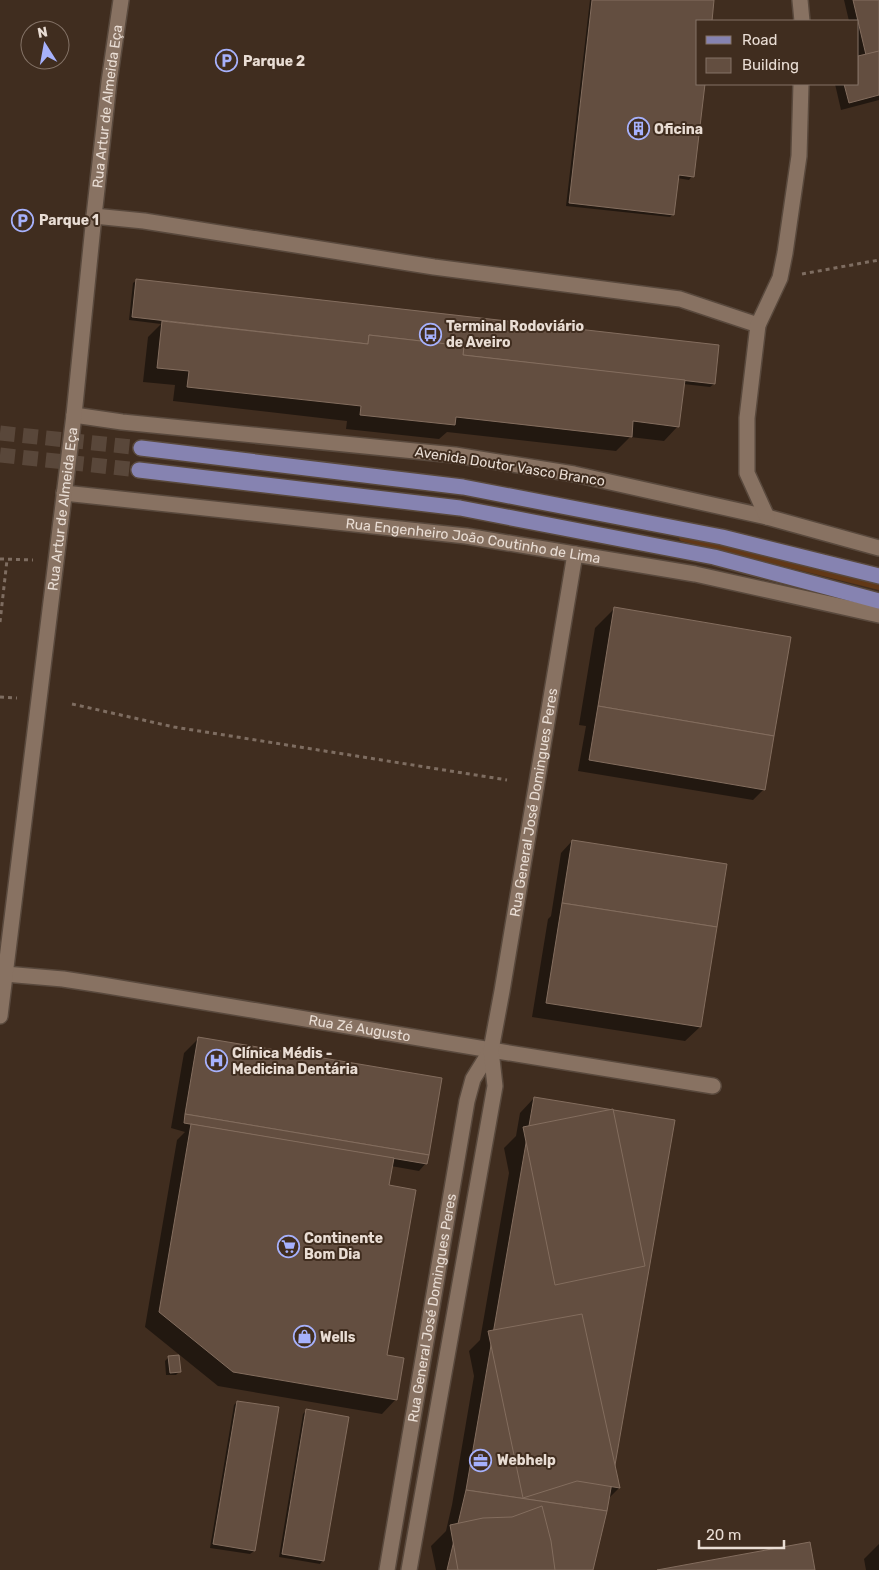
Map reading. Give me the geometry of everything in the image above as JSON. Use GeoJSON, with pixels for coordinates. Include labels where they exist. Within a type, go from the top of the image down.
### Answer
{"type":"FeatureCollection","features":[{"type":"Feature","properties":{"kind":"main road","name":"Avenida Doutor Vasco Branco"},"geometry":{"type":"LineString","coordinates":[[142,448],[463,487],[722,537],[879,576]]}},
{"type":"Feature","properties":{"kind":"main road"},"geometry":{"type":"LineString","coordinates":[[139,470],[460,508],[714,557],[879,601]]}},
{"type":"Feature","properties":{"kind":"street","name":"Rua Artur de Almeida Eça"},"geometry":{"type":"LineString","coordinates":[[0,1016],[3,975],[74,415],[94,216],[121,0]]}},
{"type":"Feature","properties":{"kind":"street"},"geometry":{"type":"LineString","coordinates":[[800,0],[802,20]]}},
{"type":"Feature","properties":{"kind":"street"},"geometry":{"type":"LineString","coordinates":[[768,517],[747,472],[747,418],[758,325],[780,278],[786,253],[799,156],[801,85]]}},
{"type":"Feature","properties":{"kind":"street"},"geometry":{"type":"LineString","coordinates":[[94,216],[144,221],[434,267],[680,299],[758,325]]}},
{"type":"Feature","properties":{"kind":"street","name":"Avenida Doutor Vasco Branco"},"geometry":{"type":"LineString","coordinates":[[74,415],[122,422],[455,455],[574,474],[768,517],[879,548]]}},
{"type":"Feature","properties":{"kind":"street","name":"Rua Engenheiro João Coutinho de Lima"},"geometry":{"type":"LineString","coordinates":[[64,493],[466,536],[695,574],[879,614]]}},
{"type":"Feature","properties":{"kind":"street","name":"Rua General José Domingues Peres"},"geometry":{"type":"LineString","coordinates":[[409,1570],[495,1086],[491,1050],[575,554]]}},
{"type":"Feature","properties":{"kind":"street","name":"Rua Zé Augusto"},"geometry":{"type":"LineString","coordinates":[[3,975],[63,979],[102,985],[714,1086]]}},
{"type":"Feature","properties":{"kind":"street","name":"Rua General José Domingues Peres"},"geometry":{"type":"LineString","coordinates":[[386,1570],[467,1101],[473,1079],[491,1050]]}},
{"type":"Feature","properties":{"kind":"path"},"geometry":{"type":"LineString","coordinates":[[780,278],[879,260]]}},
{"type":"Feature","properties":{"kind":"path"},"geometry":{"type":"LineString","coordinates":[[0,559],[33,560]]}},
{"type":"Feature","properties":{"kind":"path"},"geometry":{"type":"LineString","coordinates":[[0,622],[7,560]]}},
{"type":"Feature","properties":{"kind":"path"},"geometry":{"type":"LineString","coordinates":[[0,696],[18,698]]}},
{"type":"Feature","properties":{"kind":"path"},"geometry":{"type":"LineString","coordinates":[[72,704],[174,727],[507,780]]}},
{"type":"Feature","properties":{"kind":"shaded area"},"geometry":{"type":"Polygon","coordinates":[[[681,535],[879,584],[879,590],[681,541],[679,539],[681,535]]]}},
{"type":"Feature","properties":{"kind":"building","name":"Oficina"},"geometry":{"type":"Polygon","coordinates":[[[592,0],[714,0],[712,20],[696,20],[696,85],[705,85],[694,177],[679,175],[674,215],[569,203],[592,0]]]}},
{"type":"Feature","properties":{"kind":"building"},"geometry":{"type":"Polygon","coordinates":[[[853,0],[879,0],[879,51],[866,55],[853,0]]]}},
{"type":"Feature","properties":{"kind":"building"},"geometry":{"type":"Polygon","coordinates":[[[879,51],[879,95],[849,103],[844,85],[859,85],[859,56],[879,51]]]}},
{"type":"Feature","properties":{"kind":"building"},"geometry":{"type":"Polygon","coordinates":[[[136,279],[719,345],[715,384],[463,355],[464,346],[369,335],[368,344],[132,317],[136,279]]]}},
{"type":"Feature","properties":{"kind":"building"},"geometry":{"type":"Polygon","coordinates":[[[162,321],[368,344],[369,335],[464,346],[463,355],[685,380],[679,427],[633,421],[632,437],[456,417],[455,425],[360,415],[361,406],[187,387],[189,371],[157,368],[162,321]]]}},
{"type":"Feature","properties":{"kind":"building"},"geometry":{"type":"Polygon","coordinates":[[[614,607],[791,637],[774,736],[598,706],[614,607]]]}},
{"type":"Feature","properties":{"kind":"building"},"geometry":{"type":"Polygon","coordinates":[[[598,706],[774,736],[765,790],[589,760],[598,706]]]}},
{"type":"Feature","properties":{"kind":"building"},"geometry":{"type":"Polygon","coordinates":[[[572,840],[727,864],[717,927],[562,903],[572,840]]]}},
{"type":"Feature","properties":{"kind":"building"},"geometry":{"type":"Polygon","coordinates":[[[562,903],[717,927],[701,1027],[546,1003],[562,903]]]}},
{"type":"Feature","properties":{"kind":"building"},"geometry":{"type":"Polygon","coordinates":[[[198,1037],[442,1078],[429,1155],[185,1114],[198,1037]]]}},
{"type":"Feature","properties":{"kind":"building"},"geometry":{"type":"Polygon","coordinates":[[[534,1097],[675,1120],[607,1511],[466,1490],[534,1097]]]}},
{"type":"Feature","properties":{"kind":"building"},"geometry":{"type":"Polygon","coordinates":[[[613,1109],[645,1266],[555,1285],[523,1127],[613,1109]]]}},
{"type":"Feature","properties":{"kind":"building"},"geometry":{"type":"Polygon","coordinates":[[[185,1114],[429,1155],[427,1164],[184,1123],[185,1114]]]}},
{"type":"Feature","properties":{"kind":"building","name":"Continente Bom Dia"},"geometry":{"type":"Polygon","coordinates":[[[191,1124],[394,1158],[389,1185],[416,1190],[387,1355],[404,1358],[397,1400],[233,1372],[159,1312],[191,1124]]]}},
{"type":"Feature","properties":{"kind":"building"},"geometry":{"type":"Polygon","coordinates":[[[582,1314],[620,1488],[577,1481],[523,1498],[488,1331],[582,1314]]]}},
{"type":"Feature","properties":{"kind":"building"},"geometry":{"type":"Polygon","coordinates":[[[179,1355],[181,1372],[170,1373],[168,1356],[179,1355]]]}},
{"type":"Feature","properties":{"kind":"building"},"geometry":{"type":"Polygon","coordinates":[[[237,1401],[279,1407],[255,1551],[213,1544],[237,1401]]]}},
{"type":"Feature","properties":{"kind":"building"},"geometry":{"type":"Polygon","coordinates":[[[306,1409],[349,1417],[324,1561],[282,1554],[306,1409]]]}},
{"type":"Feature","properties":{"kind":"building"},"geometry":{"type":"Polygon","coordinates":[[[466,1490],[607,1511],[593,1570],[447,1570],[466,1490]]]}},
{"type":"Feature","properties":{"kind":"building"},"geometry":{"type":"Polygon","coordinates":[[[542,1506],[551,1541],[555,1570],[458,1570],[450,1525],[483,1518],[512,1517],[542,1506]]]}},
{"type":"Feature","properties":{"kind":"building"},"geometry":{"type":"Polygon","coordinates":[[[810,1542],[815,1570],[657,1570],[810,1542]]]}},
{"type":"Feature","properties":{"kind":"tunnel"},"geometry":{"type":"LineString","coordinates":[[0,433],[141,448]]}},
{"type":"Feature","properties":{"kind":"tunnel"},"geometry":{"type":"LineString","coordinates":[[0,455],[139,470]]}},
{"type":"Feature","properties":{"kind":"place","name":"Parque 2"},"geometry":{"type":"Point","coordinates":[227,61]}},
{"type":"Feature","properties":{"kind":"place","name":"Oficina"},"geometry":{"type":"Point","coordinates":[638,129]}},
{"type":"Feature","properties":{"kind":"place","name":"Parque 1"},"geometry":{"type":"Point","coordinates":[23,220]}},
{"type":"Feature","properties":{"kind":"place","name":"Terminal Rodoviário de Aveiro"},"geometry":{"type":"Point","coordinates":[430,334]}},
{"type":"Feature","properties":{"kind":"place","name":"Clínica Médis - Medicina Dentária"},"geometry":{"type":"Point","coordinates":[216,1061]}},
{"type":"Feature","properties":{"kind":"place","name":"Continente Bom Dia"},"geometry":{"type":"Point","coordinates":[288,1246]}},
{"type":"Feature","properties":{"kind":"place","name":"Wells"},"geometry":{"type":"Point","coordinates":[304,1337]}},
{"type":"Feature","properties":{"kind":"place","name":"Webhelp"},"geometry":{"type":"Point","coordinates":[481,1460]}}]}
